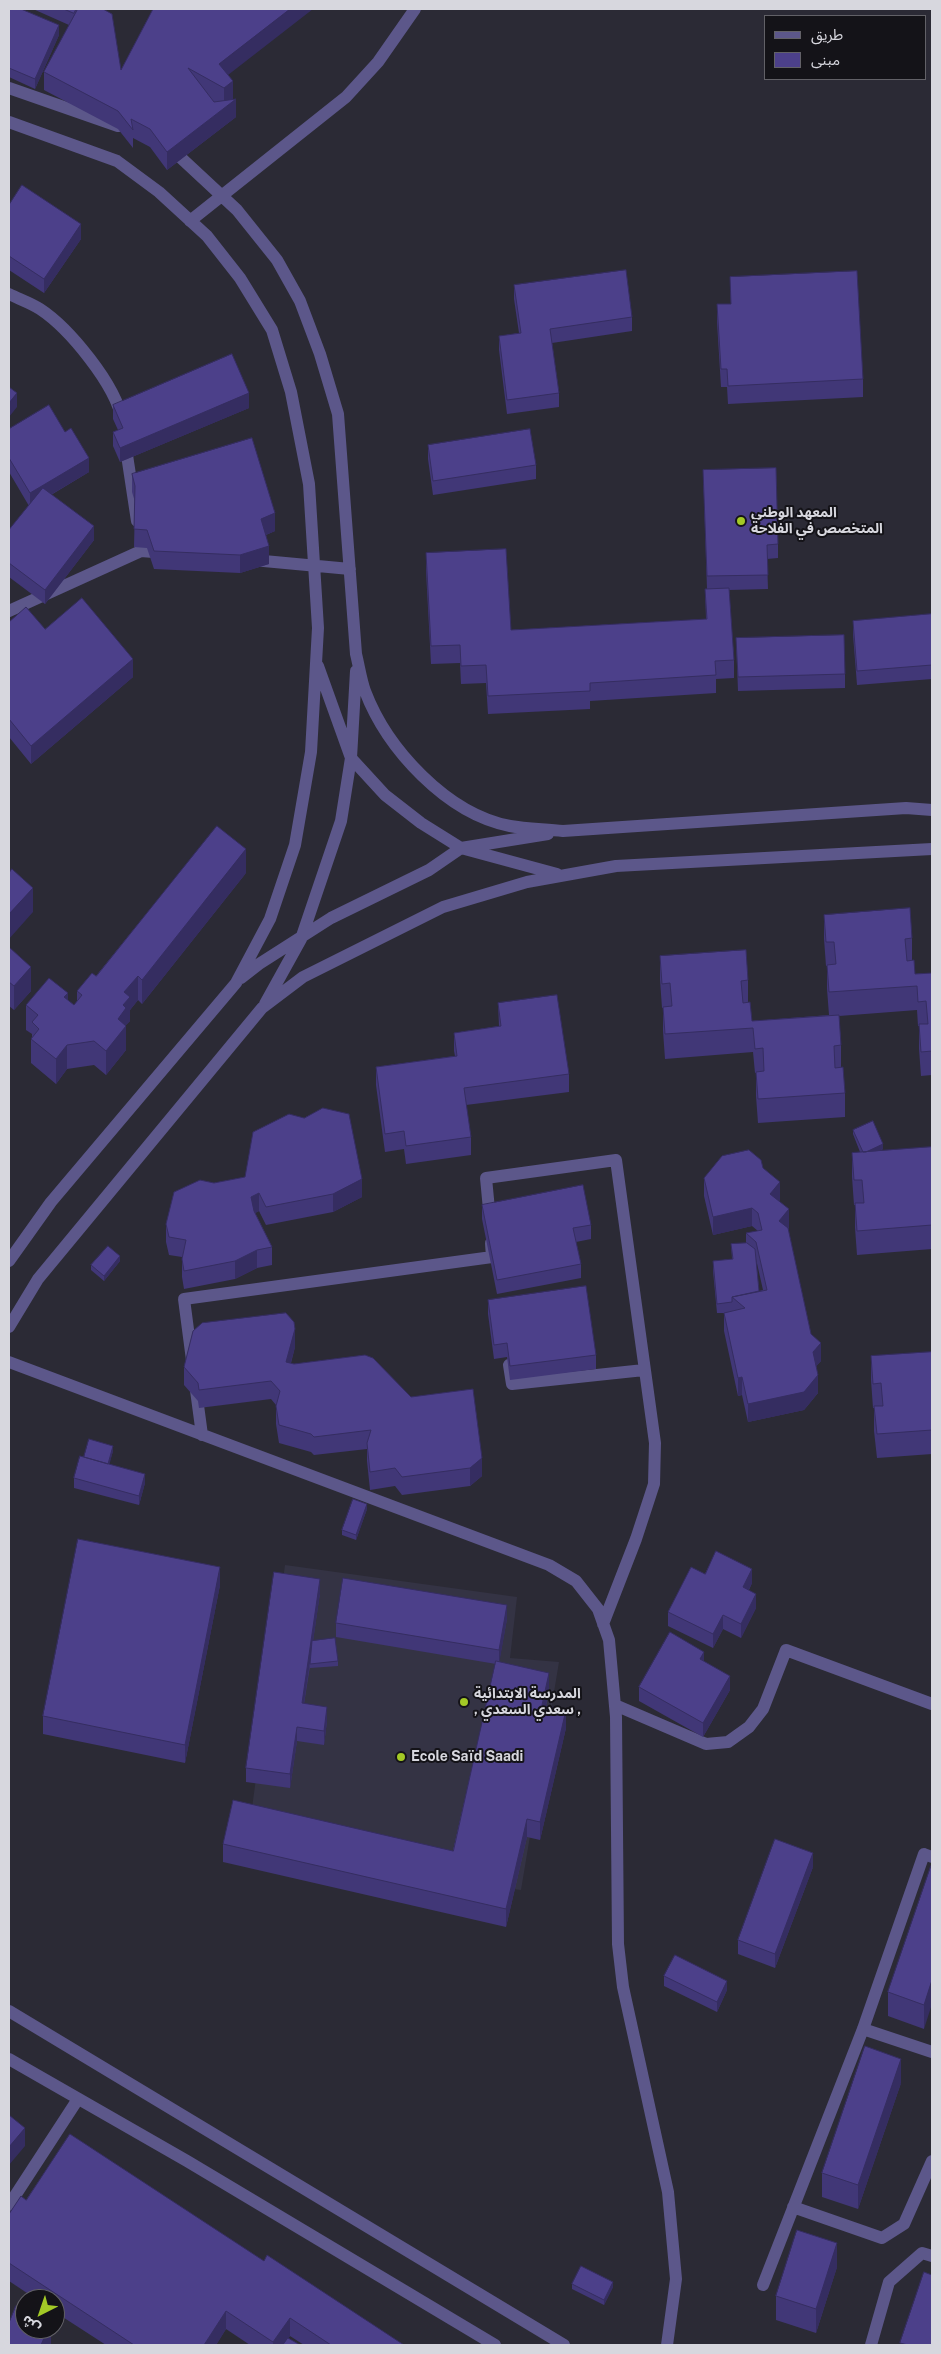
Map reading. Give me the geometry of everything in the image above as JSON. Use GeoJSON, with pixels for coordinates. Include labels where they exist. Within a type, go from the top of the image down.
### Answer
{"type":"FeatureCollection","features":[{"type":"Feature","properties":{"kind":"street"},"geometry":{"type":"LineString","coordinates":[[404,9],[404,24]]}},
{"type":"Feature","properties":{"kind":"street"},"geometry":{"type":"LineString","coordinates":[[190,221],[346,98],[378,62],[415,9]]}},
{"type":"Feature","properties":{"kind":"street"},"geometry":{"type":"LineString","coordinates":[[9,88],[129,131]]}},
{"type":"Feature","properties":{"kind":"street"},"geometry":{"type":"LineString","coordinates":[[9,122],[117,162],[159,192],[207,236],[240,278],[272,330],[291,392],[309,484],[318,628],[311,752],[295,845],[270,919],[236,983]]}},
{"type":"Feature","properties":{"kind":"street"},"geometry":{"type":"LineString","coordinates":[[9,1327],[38,1278],[262,1008],[301,939],[340,821],[351,758],[356,654],[350,569],[338,414],[320,354],[300,301],[276,260],[237,210],[180,157],[154,144]]}},
{"type":"Feature","properties":{"kind":"street"},"geometry":{"type":"LineString","coordinates":[[9,294],[47,314],[73,338],[100,372],[121,416],[140,541]]}},
{"type":"Feature","properties":{"kind":"street"},"geometry":{"type":"LineString","coordinates":[[9,611],[140,541],[180,554]]}},
{"type":"Feature","properties":{"kind":"street"},"geometry":{"type":"LineString","coordinates":[[237,559],[350,569]]}},
{"type":"Feature","properties":{"kind":"street"},"geometry":{"type":"LineString","coordinates":[[356,654],[365,690],[385,732],[419,775],[465,809],[509,826],[563,831]]}},
{"type":"Feature","properties":{"kind":"street"},"geometry":{"type":"LineString","coordinates":[[316,662],[351,758],[384,795],[421,823],[461,848],[562,876]]}},
{"type":"Feature","properties":{"kind":"street"},"geometry":{"type":"LineString","coordinates":[[9,1261],[51,1202],[236,983],[259,964],[301,939],[331,918],[429,870],[461,848],[563,831],[906,808],[931,809]]}},
{"type":"Feature","properties":{"kind":"street"},"geometry":{"type":"LineString","coordinates":[[262,1008],[303,977],[443,907],[527,882],[616,866],[932,849]]}},
{"type":"Feature","properties":{"kind":"street"},"geometry":{"type":"LineString","coordinates":[[202,1435],[184,1299],[493,1262],[486,1178],[616,1160],[654,1444],[654,1484],[636,1539],[603,1624]]}},
{"type":"Feature","properties":{"kind":"street"},"geometry":{"type":"LineString","coordinates":[[508,1355],[512,1384],[644,1370]]}},
{"type":"Feature","properties":{"kind":"street"},"geometry":{"type":"LineString","coordinates":[[9,1362],[548,1565],[576,1581],[598,1609],[609,1640],[615,1705],[618,1944],[623,1987],[668,2192],[676,2279],[667,2345]]}},
{"type":"Feature","properties":{"kind":"street"},"geometry":{"type":"LineString","coordinates":[[615,1705],[706,1744],[728,1742],[750,1727],[762,1709],[786,1650],[932,1704]]}},
{"type":"Feature","properties":{"kind":"street"},"geometry":{"type":"LineString","coordinates":[[763,2285],[863,2029],[924,1854],[932,1857]]}},
{"type":"Feature","properties":{"kind":"street"},"geometry":{"type":"LineString","coordinates":[[9,2011],[564,2345]]}},
{"type":"Feature","properties":{"kind":"street"},"geometry":{"type":"LineString","coordinates":[[863,2029],[932,2052]]}},
{"type":"Feature","properties":{"kind":"street"},"geometry":{"type":"LineString","coordinates":[[9,2059],[187,2161],[495,2345]]}},
{"type":"Feature","properties":{"kind":"street"},"geometry":{"type":"LineString","coordinates":[[9,2205],[78,2099]]}},
{"type":"Feature","properties":{"kind":"street"},"geometry":{"type":"LineString","coordinates":[[793,2207],[882,2238],[904,2224],[932,2161]]}},
{"type":"Feature","properties":{"kind":"street"},"geometry":{"type":"LineString","coordinates":[[871,2345],[890,2282],[922,2253],[932,2256]]}},
{"type":"Feature","properties":{"kind":"shaded area","name":"Ecole Saïd Saadi"},"geometry":{"type":"Polygon","coordinates":[[[285,1565],[517,1597],[510,1658],[559,1662],[521,1890],[246,1852],[285,1565]]]}},
{"type":"Feature","properties":{"kind":"building"},"geometry":{"type":"Polygon","coordinates":[[[9,9],[21,9],[59,25],[35,79],[9,68],[9,9]]]}},
{"type":"Feature","properties":{"kind":"building"},"geometry":{"type":"Polygon","coordinates":[[[64,9],[76,9],[74,13],[64,9]]]}},
{"type":"Feature","properties":{"kind":"building"},"geometry":{"type":"Polygon","coordinates":[[[78,9],[103,9],[112,14],[121,70],[153,9],[290,9],[219,64],[233,81],[224,88],[188,68],[214,102],[236,99],[167,152],[150,129],[131,119],[133,130],[118,111],[44,72],[78,9]]]}},
{"type":"Feature","properties":{"kind":"building"},"geometry":{"type":"Polygon","coordinates":[[[22,185],[81,224],[44,279],[9,256],[9,205],[22,185]]]}},
{"type":"Feature","properties":{"kind":"building"},"geometry":{"type":"Polygon","coordinates":[[[626,270],[632,317],[550,329],[559,393],[507,400],[499,336],[521,333],[514,285],[626,270]]]}},
{"type":"Feature","properties":{"kind":"building"},"geometry":{"type":"Polygon","coordinates":[[[857,271],[863,379],[728,386],[727,369],[721,369],[717,304],[731,304],[730,277],[857,271]]]}},
{"type":"Feature","properties":{"kind":"building"},"geometry":{"type":"Polygon","coordinates":[[[232,354],[249,393],[120,448],[113,432],[123,428],[113,405],[232,354]]]}},
{"type":"Feature","properties":{"kind":"building"},"geometry":{"type":"Polygon","coordinates":[[[9,387],[17,393],[9,403],[9,387]]]}},
{"type":"Feature","properties":{"kind":"building"},"geometry":{"type":"Polygon","coordinates":[[[49,405],[65,432],[71,428],[89,458],[30,493],[9,458],[9,429],[49,405]]]}},
{"type":"Feature","properties":{"kind":"building"},"geometry":{"type":"Polygon","coordinates":[[[530,429],[536,465],[433,481],[428,445],[530,429]]]}},
{"type":"Feature","properties":{"kind":"building"},"geometry":{"type":"Polygon","coordinates":[[[252,438],[275,513],[261,519],[269,546],[240,555],[154,551],[147,530],[134,529],[135,486],[132,474],[252,438]]]}},
{"type":"Feature","properties":{"kind":"building","name":"المعهد الوطني المتخصص في الفلاحة"},"geometry":{"type":"Polygon","coordinates":[[[776,468],[778,544],[767,545],[768,575],[707,576],[703,470],[776,468]]]}},
{"type":"Feature","properties":{"kind":"building"},"geometry":{"type":"Polygon","coordinates":[[[43,488],[94,526],[45,590],[9,563],[9,530],[43,488]]]}},
{"type":"Feature","properties":{"kind":"building"},"geometry":{"type":"Polygon","coordinates":[[[506,549],[511,630],[707,619],[705,589],[729,588],[734,660],[715,661],[716,675],[590,683],[590,691],[488,696],[486,665],[461,666],[460,645],[431,646],[426,553],[506,549]]]}},
{"type":"Feature","properties":{"kind":"building"},"geometry":{"type":"Polygon","coordinates":[[[82,598],[133,659],[31,746],[9,719],[9,622],[26,607],[45,629],[82,598]]]}},
{"type":"Feature","properties":{"kind":"building"},"geometry":{"type":"Polygon","coordinates":[[[932,614],[932,665],[857,671],[853,621],[932,614]]]}},
{"type":"Feature","properties":{"kind":"building"},"geometry":{"type":"Polygon","coordinates":[[[844,635],[845,674],[738,677],[736,638],[844,635]]]}},
{"type":"Feature","properties":{"kind":"building"},"geometry":{"type":"Polygon","coordinates":[[[217,826],[246,849],[142,980],[138,976],[124,992],[130,997],[123,1005],[126,1008],[118,1019],[126,1026],[106,1051],[94,1041],[67,1045],[56,1059],[31,1039],[39,1029],[32,1022],[38,1015],[26,1005],[49,978],[68,993],[64,997],[74,1005],[82,995],[77,991],[92,973],[96,976],[217,826]]]}},
{"type":"Feature","properties":{"kind":"building"},"geometry":{"type":"Polygon","coordinates":[[[12,869],[33,888],[9,914],[9,873],[12,869]]]}},
{"type":"Feature","properties":{"kind":"building"},"geometry":{"type":"Polygon","coordinates":[[[910,908],[912,938],[905,939],[907,961],[914,960],[915,974],[932,973],[932,1051],[921,1052],[919,1024],[928,1024],[926,1001],[918,1002],[917,986],[829,992],[827,965],[836,964],[834,942],[826,942],[824,915],[910,908]]]}},
{"type":"Feature","properties":{"kind":"building"},"geometry":{"type":"Polygon","coordinates":[[[9,947],[31,967],[14,986],[9,982],[9,947]]]}},
{"type":"Feature","properties":{"kind":"building"},"geometry":{"type":"Polygon","coordinates":[[[746,950],[748,980],[741,981],[743,1003],[750,1002],[752,1021],[839,1015],[841,1045],[834,1046],[835,1068],[843,1067],[845,1093],[758,1099],[756,1072],[764,1071],[763,1048],[755,1049],[753,1028],[665,1034],[663,1007],[672,1006],[670,983],[662,984],[660,956],[746,950]]]}},
{"type":"Feature","properties":{"kind":"building"},"geometry":{"type":"Polygon","coordinates":[[[557,995],[569,1074],[464,1088],[471,1137],[406,1146],[404,1131],[385,1134],[376,1067],[457,1056],[454,1033],[501,1026],[498,1003],[557,995]]]}},
{"type":"Feature","properties":{"kind":"building"},"geometry":{"type":"Polygon","coordinates":[[[323,1108],[349,1114],[362,1179],[333,1194],[266,1207],[259,1193],[251,1197],[254,1211],[272,1247],[257,1250],[235,1261],[184,1271],[182,1259],[186,1240],[169,1237],[166,1224],[174,1192],[200,1180],[214,1183],[245,1177],[253,1132],[289,1114],[304,1118],[323,1108]]]}},
{"type":"Feature","properties":{"kind":"building"},"geometry":{"type":"Polygon","coordinates":[[[873,1121],[883,1144],[863,1152],[853,1130],[873,1121]]]}},
{"type":"Feature","properties":{"kind":"building"},"geometry":{"type":"Polygon","coordinates":[[[932,1147],[932,1225],[857,1231],[855,1203],[864,1203],[862,1180],[854,1180],[852,1153],[932,1147]]]}},
{"type":"Feature","properties":{"kind":"building"},"geometry":{"type":"Polygon","coordinates":[[[749,1150],[761,1160],[763,1168],[780,1182],[770,1194],[789,1209],[779,1221],[788,1228],[811,1334],[821,1343],[813,1352],[818,1375],[804,1392],[748,1404],[742,1377],[738,1378],[724,1313],[745,1308],[732,1297],[767,1290],[756,1242],[746,1233],[762,1230],[758,1213],[752,1208],[713,1217],[704,1178],[722,1156],[749,1150]]]}},
{"type":"Feature","properties":{"kind":"building"},"geometry":{"type":"Polygon","coordinates":[[[583,1185],[591,1225],[573,1228],[581,1264],[497,1280],[482,1205],[583,1185]]]}},
{"type":"Feature","properties":{"kind":"building"},"geometry":{"type":"Polygon","coordinates":[[[747,1243],[755,1249],[759,1291],[732,1297],[732,1302],[717,1304],[713,1261],[733,1259],[731,1244],[747,1243]]]}},
{"type":"Feature","properties":{"kind":"building"},"geometry":{"type":"Polygon","coordinates":[[[108,1246],[120,1256],[104,1276],[91,1265],[108,1246]]]}},
{"type":"Feature","properties":{"kind":"building"},"geometry":{"type":"Polygon","coordinates":[[[586,1286],[596,1355],[510,1366],[507,1343],[494,1345],[488,1300],[586,1286]]]}},
{"type":"Feature","properties":{"kind":"building"},"geometry":{"type":"Polygon","coordinates":[[[286,1313],[294,1322],[295,1329],[286,1362],[294,1364],[365,1355],[373,1358],[411,1397],[473,1389],[482,1458],[470,1468],[402,1477],[395,1468],[370,1472],[367,1443],[371,1430],[314,1437],[311,1434],[279,1425],[276,1406],[280,1391],[271,1381],[199,1390],[198,1383],[184,1367],[193,1331],[202,1323],[286,1313]]]}},
{"type":"Feature","properties":{"kind":"building"},"geometry":{"type":"Polygon","coordinates":[[[932,1352],[932,1430],[877,1434],[874,1406],[883,1406],[881,1383],[873,1384],[871,1356],[932,1352]]]}},
{"type":"Feature","properties":{"kind":"building"},"geometry":{"type":"Polygon","coordinates":[[[89,1439],[113,1446],[108,1464],[84,1457],[89,1439]]]}},
{"type":"Feature","properties":{"kind":"building"},"geometry":{"type":"Polygon","coordinates":[[[80,1456],[145,1474],[139,1496],[74,1478],[80,1456]]]}},
{"type":"Feature","properties":{"kind":"building"},"geometry":{"type":"Polygon","coordinates":[[[353,1499],[367,1504],[356,1535],[342,1530],[353,1499]]]}},
{"type":"Feature","properties":{"kind":"building"},"geometry":{"type":"Polygon","coordinates":[[[78,1539],[220,1567],[185,1745],[43,1716],[78,1539]]]}},
{"type":"Feature","properties":{"kind":"building"},"geometry":{"type":"Polygon","coordinates":[[[716,1551],[752,1569],[743,1587],[756,1594],[741,1624],[723,1615],[713,1634],[668,1612],[691,1567],[705,1574],[716,1551]]]}},
{"type":"Feature","properties":{"kind":"building"},"geometry":{"type":"Polygon","coordinates":[[[274,1572],[320,1579],[302,1703],[327,1707],[324,1731],[297,1727],[290,1774],[246,1768],[274,1572]]]}},
{"type":"Feature","properties":{"kind":"building"},"geometry":{"type":"Polygon","coordinates":[[[343,1578],[507,1605],[499,1650],[336,1623],[343,1578]]]}},
{"type":"Feature","properties":{"kind":"building"},"geometry":{"type":"Polygon","coordinates":[[[670,1632],[704,1652],[700,1659],[730,1676],[703,1723],[639,1687],[670,1632]]]}},
{"type":"Feature","properties":{"kind":"building"},"geometry":{"type":"Polygon","coordinates":[[[335,1638],[338,1661],[310,1664],[312,1641],[335,1638]]]}},
{"type":"Feature","properties":{"kind":"building"},"geometry":{"type":"Polygon","coordinates":[[[496,1661],[549,1673],[542,1705],[566,1710],[540,1822],[527,1819],[506,1909],[223,1844],[233,1800],[453,1851],[496,1661]]]}},
{"type":"Feature","properties":{"kind":"building"},"geometry":{"type":"Polygon","coordinates":[[[775,1839],[813,1853],[775,1954],[738,1940],[775,1839]]]}},
{"type":"Feature","properties":{"kind":"building"},"geometry":{"type":"Polygon","coordinates":[[[931,1866],[932,1980],[924,2005],[888,1992],[931,1866]]]}},
{"type":"Feature","properties":{"kind":"building"},"geometry":{"type":"Polygon","coordinates":[[[675,1955],[727,1981],[717,2002],[664,1976],[675,1955]]]}},
{"type":"Feature","properties":{"kind":"building"},"geometry":{"type":"Polygon","coordinates":[[[865,2046],[901,2059],[858,2185],[822,2173],[865,2046]]]}},
{"type":"Feature","properties":{"kind":"building"},"geometry":{"type":"Polygon","coordinates":[[[9,2115],[25,2128],[9,2147],[9,2115]]]}},
{"type":"Feature","properties":{"kind":"building"},"geometry":{"type":"Polygon","coordinates":[[[70,2134],[264,2261],[267,2255],[404,2345],[331,2345],[290,2318],[273,2342],[226,2311],[204,2345],[134,2345],[65,2300],[65,2289],[49,2289],[9,2263],[9,2214],[21,2196],[26,2200],[70,2134]]]}},
{"type":"Feature","properties":{"kind":"building"},"geometry":{"type":"Polygon","coordinates":[[[797,2230],[837,2243],[816,2309],[776,2296],[797,2230]]]}},
{"type":"Feature","properties":{"kind":"building"},"geometry":{"type":"Polygon","coordinates":[[[581,2266],[613,2282],[604,2300],[572,2284],[581,2266]]]}},
{"type":"Feature","properties":{"kind":"building"},"geometry":{"type":"Polygon","coordinates":[[[924,2272],[932,2275],[932,2345],[900,2343],[924,2272]]]}},
{"type":"Feature","properties":{"kind":"building"},"geometry":{"type":"Polygon","coordinates":[[[15,2308],[15,2339],[44,2339],[41,2345],[9,2345],[9,2323],[15,2308]]]}},
{"type":"Feature","properties":{"kind":"building"},"geometry":{"type":"Polygon","coordinates":[[[288,2338],[300,2345],[283,2345],[288,2338]]]}},
{"type":"Feature","properties":{"kind":"place","name":"المعهد الوطني المتخصص في الفلاحة"},"geometry":{"type":"Point","coordinates":[741,521]}},
{"type":"Feature","properties":{"kind":"place","name":"المدرسة الابتدائية , سعدي السعدي ,"},"geometry":{"type":"Point","coordinates":[464,1702]}},
{"type":"Feature","properties":{"kind":"place","name":"Ecole Saïd Saadi"},"geometry":{"type":"Point","coordinates":[401,1757]}}]}
